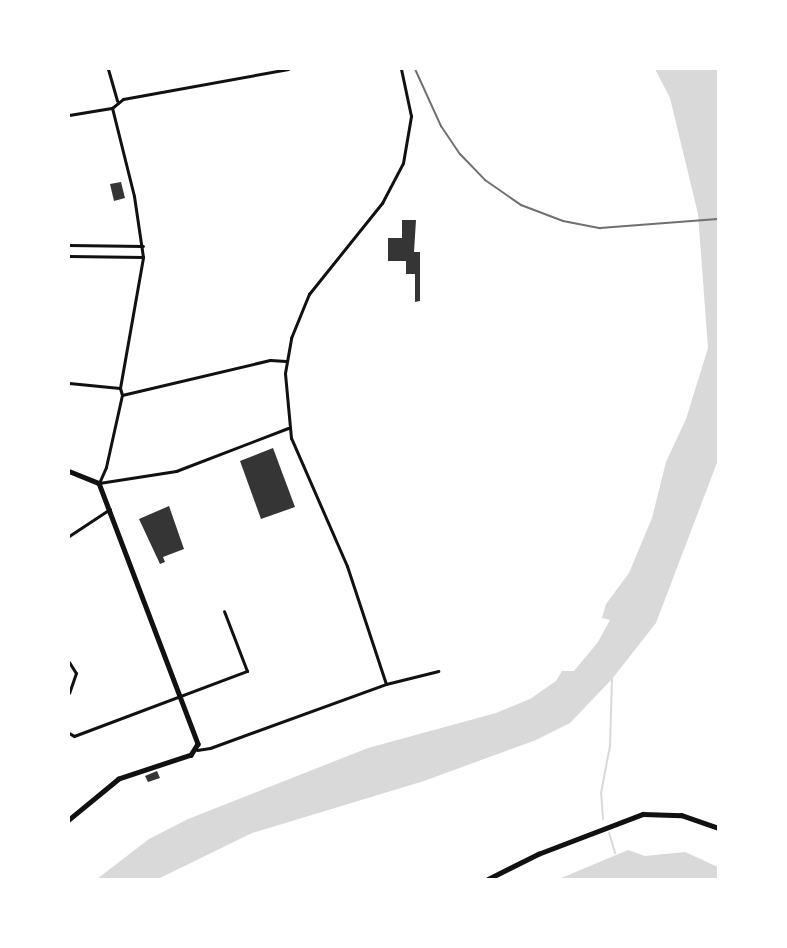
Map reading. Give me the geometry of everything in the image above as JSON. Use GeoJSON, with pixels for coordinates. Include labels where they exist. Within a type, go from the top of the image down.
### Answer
{"type":"FeatureCollection","features":[{"type":"Feature","properties":{"kind":"main road"},"geometry":{"type":"LineString","coordinates":[[69,471],[99,483],[197,739],[197,750],[119,779],[69,820]]}},
{"type":"Feature","properties":{"kind":"main road"},"geometry":{"type":"LineString","coordinates":[[488,879],[538,854],[643,814],[681,814],[718,828]]}},
{"type":"Feature","properties":{"kind":"street"},"geometry":{"type":"LineString","coordinates":[[108,69],[117,101]]}},
{"type":"Feature","properties":{"kind":"street"},"geometry":{"type":"LineString","coordinates":[[69,115],[112,108],[117,101],[288,69]]}},
{"type":"Feature","properties":{"kind":"street"},"geometry":{"type":"LineString","coordinates":[[386,684],[350,573],[288,428],[286,361],[296,321],[314,285],[376,211],[399,174],[408,146],[411,116],[401,69]]}},
{"type":"Feature","properties":{"kind":"street"},"geometry":{"type":"LineString","coordinates":[[99,483],[106,467],[122,394],[120,388],[143,257],[143,246],[112,108]]}},
{"type":"Feature","properties":{"kind":"street"},"geometry":{"type":"LineString","coordinates":[[69,244],[143,246]]}},
{"type":"Feature","properties":{"kind":"street"},"geometry":{"type":"LineString","coordinates":[[69,256],[143,257]]}},
{"type":"Feature","properties":{"kind":"street"},"geometry":{"type":"LineString","coordinates":[[122,394],[270,360],[286,361]]}},
{"type":"Feature","properties":{"kind":"street"},"geometry":{"type":"LineString","coordinates":[[69,383],[120,388]]}},
{"type":"Feature","properties":{"kind":"street"},"geometry":{"type":"LineString","coordinates":[[99,483],[176,471],[288,428]]}},
{"type":"Feature","properties":{"kind":"street"},"geometry":{"type":"LineString","coordinates":[[69,536],[110,509]]}},
{"type":"Feature","properties":{"kind":"street"},"geometry":{"type":"LineString","coordinates":[[69,733],[74,736],[247,671],[224,610]]}},
{"type":"Feature","properties":{"kind":"street"},"geometry":{"type":"LineString","coordinates":[[69,662],[76,673],[69,693]]}},
{"type":"Feature","properties":{"kind":"street"},"geometry":{"type":"LineString","coordinates":[[197,750],[210,748],[386,684],[438,671]]}},
{"type":"Feature","properties":{"kind":"shaded area"},"geometry":{"type":"Polygon","coordinates":[[[655,69],[718,69],[718,460],[656,623],[612,679],[570,723],[536,740],[424,781],[252,833],[158,879],[97,879],[149,839],[188,819],[368,748],[496,713],[530,699],[556,681],[562,671],[574,671],[598,642],[610,620],[602,618],[606,604],[629,573],[652,518],[666,462],[686,419],[708,348],[698,214],[670,98],[655,69]]]}},
{"type":"Feature","properties":{"kind":"shaded area"},"geometry":{"type":"Polygon","coordinates":[[[628,850],[645,856],[685,852],[718,867],[718,879],[559,879],[628,850]]]}},
{"type":"Feature","properties":{"kind":"building"},"geometry":{"type":"Polygon","coordinates":[[[121,182],[125,198],[114,201],[110,184],[121,182]]]}},
{"type":"Feature","properties":{"kind":"building"},"geometry":{"type":"Polygon","coordinates":[[[402,220],[416,220],[414,252],[420,252],[420,301],[415,302],[415,274],[406,274],[406,261],[388,261],[388,238],[402,238],[402,220]]]}},
{"type":"Feature","properties":{"kind":"building"},"geometry":{"type":"Polygon","coordinates":[[[273,448],[295,507],[261,519],[240,461],[273,448]]]}},
{"type":"Feature","properties":{"kind":"building"},"geometry":{"type":"Polygon","coordinates":[[[169,506],[184,549],[163,557],[165,562],[160,564],[139,519],[169,506]]]}},
{"type":"Feature","properties":{"kind":"building"},"geometry":{"type":"Polygon","coordinates":[[[157,771],[160,778],[148,782],[145,776],[157,771]]]}},
{"type":"Feature","properties":{"kind":"waterway"},"geometry":{"type":"LineString","coordinates":[[603,819],[601,793],[610,746],[612,679]]}},
{"type":"Feature","properties":{"kind":"waterway"},"geometry":{"type":"LineString","coordinates":[[609,833],[615,853]]}},
{"type":"Feature","properties":{"kind":"railway"},"geometry":{"type":"LineString","coordinates":[[415,69],[441,126],[460,154],[485,180],[521,205],[563,221],[600,228],[718,219]]}}]}
